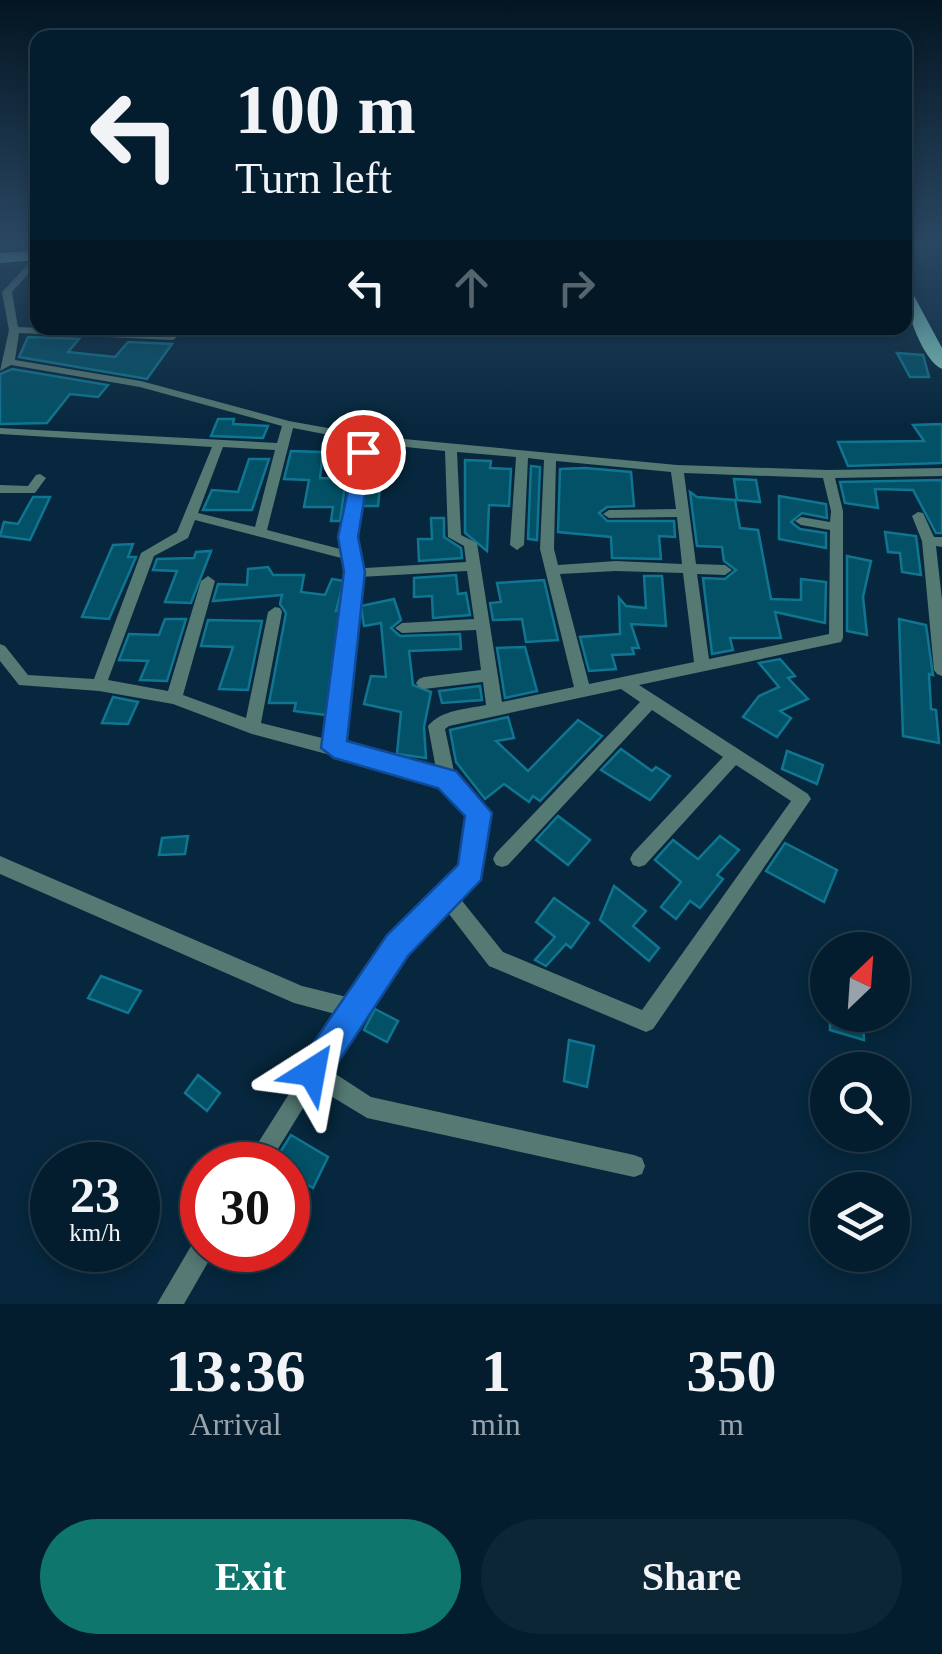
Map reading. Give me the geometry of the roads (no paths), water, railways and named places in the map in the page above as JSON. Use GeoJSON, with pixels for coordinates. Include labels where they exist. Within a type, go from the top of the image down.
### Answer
{"type":"FeatureCollection","features":[{"type":"Feature","properties":{"kind":"main road"},"geometry":{"type":"LineString","coordinates":[[912,307],[942,364]]}},
{"type":"Feature","properties":{"kind":"street"},"geometry":{"type":"LineString","coordinates":[[9,305],[14,330],[4,365],[141,384],[288,424],[372,440],[677,470],[942,472]]}},
{"type":"Feature","properties":{"kind":"street"},"geometry":{"type":"LineString","coordinates":[[14,330],[30,331]]}},
{"type":"Feature","properties":{"kind":"street"},"geometry":{"type":"LineString","coordinates":[[128,335],[175,335]]}},
{"type":"Feature","properties":{"kind":"street"},"geometry":{"type":"LineString","coordinates":[[260,533],[288,424]]}},
{"type":"Feature","properties":{"kind":"street"},"geometry":{"type":"LineString","coordinates":[[0,431],[282,446]]}},
{"type":"Feature","properties":{"kind":"street"},"geometry":{"type":"LineString","coordinates":[[334,748],[353,564],[348,537],[363,452],[372,440]]}},
{"type":"Feature","properties":{"kind":"street"},"geometry":{"type":"LineString","coordinates":[[99,685],[148,553],[183,536],[219,444]]}},
{"type":"Feature","properties":{"kind":"street"},"geometry":{"type":"LineString","coordinates":[[451,448],[455,537],[470,543],[495,710]]}},
{"type":"Feature","properties":{"kind":"street"},"geometry":{"type":"LineString","coordinates":[[517,545],[522,455]]}},
{"type":"Feature","properties":{"kind":"street"},"geometry":{"type":"LineString","coordinates":[[550,458],[546,549],[583,691]]}},
{"type":"Feature","properties":{"kind":"street"},"geometry":{"type":"LineString","coordinates":[[677,470],[702,666]]}},
{"type":"Feature","properties":{"kind":"street"},"geometry":{"type":"LineString","coordinates":[[446,779],[436,726],[836,638],[836,527],[828,474]]}},
{"type":"Feature","properties":{"kind":"street"},"geometry":{"type":"LineString","coordinates":[[0,489],[31,490],[40,478]]}},
{"type":"Feature","properties":{"kind":"street"},"geometry":{"type":"LineString","coordinates":[[609,514],[684,513]]}},
{"type":"Feature","properties":{"kind":"street"},"geometry":{"type":"LineString","coordinates":[[191,515],[353,564],[473,566]]}},
{"type":"Feature","properties":{"kind":"street"},"geometry":{"type":"LineString","coordinates":[[918,516],[936,542],[942,670]]}},
{"type":"Feature","properties":{"kind":"street"},"geometry":{"type":"LineString","coordinates":[[801,521],[836,527]]}},
{"type":"Feature","properties":{"kind":"street"},"geometry":{"type":"LineString","coordinates":[[552,570],[616,566],[725,570]]}},
{"type":"Feature","properties":{"kind":"street"},"geometry":{"type":"LineString","coordinates":[[174,698],[208,581]]}},
{"type":"Feature","properties":{"kind":"street"},"geometry":{"type":"LineString","coordinates":[[252,727],[276,612]]}},
{"type":"Feature","properties":{"kind":"street"},"geometry":{"type":"LineString","coordinates":[[402,628],[482,624]]}},
{"type":"Feature","properties":{"kind":"street"},"geometry":{"type":"LineString","coordinates":[[0,650],[24,681],[99,685],[174,698],[252,727],[446,779],[479,813],[472,871],[398,945],[269,1142]]}},
{"type":"Feature","properties":{"kind":"street"},"geometry":{"type":"LineString","coordinates":[[424,683],[490,675]]}},
{"type":"Feature","properties":{"kind":"street"},"geometry":{"type":"LineString","coordinates":[[446,896],[496,959],[646,1022],[802,799],[624,683]]}},
{"type":"Feature","properties":{"kind":"street"},"geometry":{"type":"LineString","coordinates":[[502,859],[650,700]]}},
{"type":"Feature","properties":{"kind":"street"},"geometry":{"type":"LineString","coordinates":[[639,859],[735,755]]}},
{"type":"Feature","properties":{"kind":"street"},"geometry":{"type":"LineString","coordinates":[[0,865],[301,996],[355,1009]]}},
{"type":"Feature","properties":{"kind":"street"},"geometry":{"type":"LineString","coordinates":[[312,1072],[366,1107],[634,1166]]}},
{"type":"Feature","properties":{"kind":"street"},"geometry":{"type":"LineString","coordinates":[[170,1304],[189,1272]]}}]}
